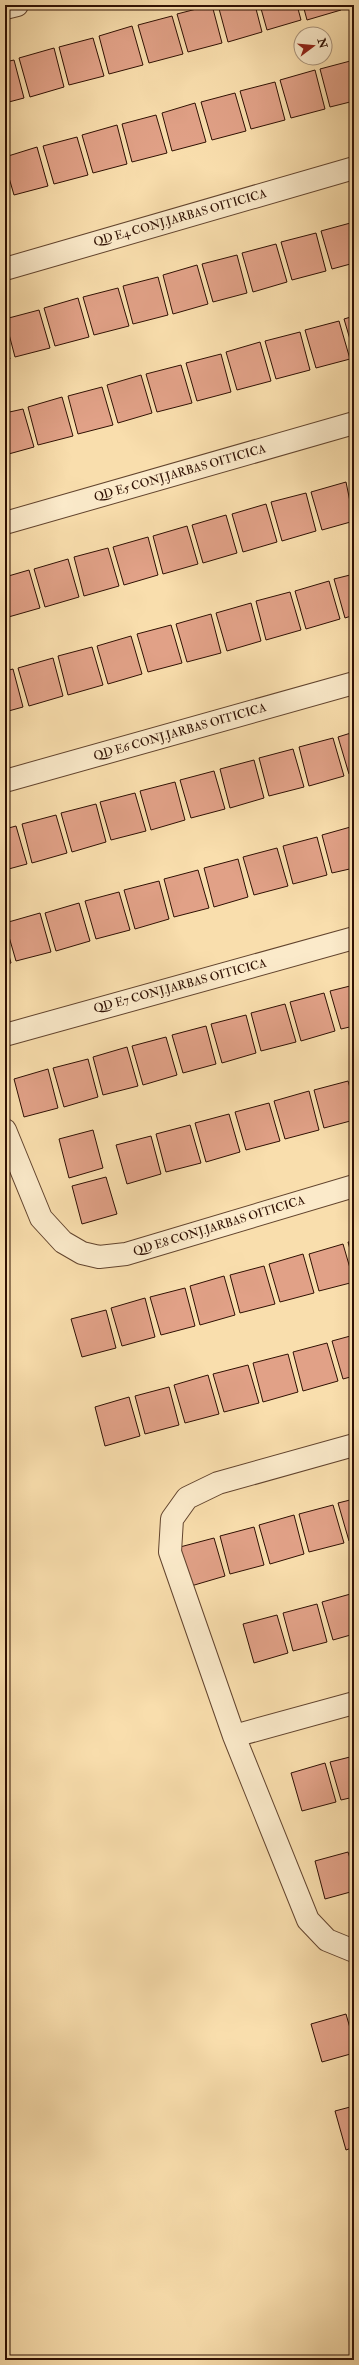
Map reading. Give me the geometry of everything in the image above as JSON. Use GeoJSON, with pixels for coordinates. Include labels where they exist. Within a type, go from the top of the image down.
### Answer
{"type":"FeatureCollection","features":[{"type":"Feature","properties":{"kind":"street"},"geometry":{"type":"LineString","coordinates":[[5,8],[17,5]]}},
{"type":"Feature","properties":{"kind":"street","name":"QD E4 CONJ.JARBAS OITICICA"},"geometry":{"type":"LineString","coordinates":[[5,269],[354,168]]}},
{"type":"Feature","properties":{"kind":"street","name":"QD E5 CONJ.JARBAS OITICICA"},"geometry":{"type":"LineString","coordinates":[[5,523],[354,423]]}},
{"type":"Feature","properties":{"kind":"street","name":"QD E6 CONJ.JARBAS OITICICA"},"geometry":{"type":"LineString","coordinates":[[5,781],[354,684]]}},
{"type":"Feature","properties":{"kind":"street","name":"QD E7 CONJ.JARBAS OITICICA"},"geometry":{"type":"LineString","coordinates":[[5,1034],[354,938]]}},
{"type":"Feature","properties":{"kind":"street","name":"QD E8 CONJ.JARBAS OITICICA"},"geometry":{"type":"LineString","coordinates":[[5,1130],[41,1218],[63,1242],[82,1253],[99,1257],[126,1254],[354,1186]]}},
{"type":"Feature","properties":{"kind":"street"},"geometry":{"type":"LineString","coordinates":[[353,1951],[326,1940],[308,1920],[234,1736],[170,1552],[172,1518],[187,1498],[218,1483],[354,1445]]}},
{"type":"Feature","properties":{"kind":"street"},"geometry":{"type":"LineString","coordinates":[[234,1736],[354,1703]]}},
{"type":"Feature","properties":{"kind":"building"},"geometry":{"type":"Polygon","coordinates":[[[212,5],[222,43],[188,52],[177,14],[212,5]]]}},
{"type":"Feature","properties":{"kind":"building"},"geometry":{"type":"Polygon","coordinates":[[[218,5],[255,5],[262,32],[228,42],[218,5]]]}},
{"type":"Feature","properties":{"kind":"building"},"geometry":{"type":"Polygon","coordinates":[[[260,5],[297,5],[301,20],[267,30],[260,5]]]}},
{"type":"Feature","properties":{"kind":"building"},"geometry":{"type":"Polygon","coordinates":[[[303,5],[340,5],[341,10],[307,20],[303,5]]]}},
{"type":"Feature","properties":{"kind":"building"},"geometry":{"type":"Polygon","coordinates":[[[172,16],[183,54],[149,63],[138,25],[172,16]]]}},
{"type":"Feature","properties":{"kind":"building"},"geometry":{"type":"Polygon","coordinates":[[[132,26],[143,65],[109,74],[99,36],[132,26]]]}},
{"type":"Feature","properties":{"kind":"building"},"geometry":{"type":"Polygon","coordinates":[[[93,38],[104,76],[69,85],[59,47],[93,38]]]}},
{"type":"Feature","properties":{"kind":"building"},"geometry":{"type":"Polygon","coordinates":[[[54,48],[64,87],[30,97],[19,58],[54,48]]]}},
{"type":"Feature","properties":{"kind":"building"},"geometry":{"type":"Polygon","coordinates":[[[14,60],[24,98],[5,103],[5,62],[14,60]]]}},
{"type":"Feature","properties":{"kind":"building"},"geometry":{"type":"Polygon","coordinates":[[[354,60],[354,101],[330,107],[320,69],[354,60]]]}},
{"type":"Feature","properties":{"kind":"building"},"geometry":{"type":"Polygon","coordinates":[[[315,70],[325,109],[291,118],[280,80],[315,70]]]}},
{"type":"Feature","properties":{"kind":"building"},"geometry":{"type":"Polygon","coordinates":[[[275,82],[285,120],[251,129],[240,91],[275,82]]]}},
{"type":"Feature","properties":{"kind":"building"},"geometry":{"type":"Polygon","coordinates":[[[235,93],[246,131],[212,140],[201,102],[235,93]]]}},
{"type":"Feature","properties":{"kind":"building"},"geometry":{"type":"Polygon","coordinates":[[[195,103],[206,142],[172,151],[162,113],[195,103]]]}},
{"type":"Feature","properties":{"kind":"building"},"geometry":{"type":"Polygon","coordinates":[[[156,115],[167,153],[132,162],[122,124],[156,115]]]}},
{"type":"Feature","properties":{"kind":"building"},"geometry":{"type":"Polygon","coordinates":[[[117,125],[127,164],[93,173],[82,135],[117,125]]]}},
{"type":"Feature","properties":{"kind":"building"},"geometry":{"type":"Polygon","coordinates":[[[77,137],[88,175],[54,184],[43,146],[77,137]]]}},
{"type":"Feature","properties":{"kind":"building"},"geometry":{"type":"Polygon","coordinates":[[[37,147],[48,186],[14,195],[5,164],[5,157],[37,147]]]}},
{"type":"Feature","properties":{"kind":"building"},"geometry":{"type":"Polygon","coordinates":[[[5,184],[9,197],[5,198],[5,184]]]}},
{"type":"Feature","properties":{"kind":"building"},"geometry":{"type":"Polygon","coordinates":[[[354,222],[354,263],[332,269],[321,231],[354,222]]]}},
{"type":"Feature","properties":{"kind":"building"},"geometry":{"type":"Polygon","coordinates":[[[316,233],[326,271],[292,280],[281,242],[316,233]]]}},
{"type":"Feature","properties":{"kind":"building"},"geometry":{"type":"Polygon","coordinates":[[[276,244],[287,282],[253,292],[242,253],[276,244]]]}},
{"type":"Feature","properties":{"kind":"building"},"geometry":{"type":"Polygon","coordinates":[[[237,255],[247,293],[213,302],[202,264],[237,255]]]}},
{"type":"Feature","properties":{"kind":"building"},"geometry":{"type":"Polygon","coordinates":[[[197,265],[208,304],[173,314],[163,275],[197,265]]]}},
{"type":"Feature","properties":{"kind":"building"},"geometry":{"type":"Polygon","coordinates":[[[158,277],[168,315],[133,324],[123,286],[158,277]]]}},
{"type":"Feature","properties":{"kind":"building"},"geometry":{"type":"Polygon","coordinates":[[[118,288],[129,326],[94,335],[83,297],[118,288]]]}},
{"type":"Feature","properties":{"kind":"building"},"geometry":{"type":"Polygon","coordinates":[[[78,298],[89,337],[55,346],[44,308],[78,298]]]}},
{"type":"Feature","properties":{"kind":"building"},"geometry":{"type":"Polygon","coordinates":[[[39,310],[50,348],[15,357],[5,319],[39,310]]]}},
{"type":"Feature","properties":{"kind":"building"},"geometry":{"type":"Polygon","coordinates":[[[354,316],[354,353],[344,319],[354,316]]]}},
{"type":"Feature","properties":{"kind":"building"},"geometry":{"type":"Polygon","coordinates":[[[339,321],[350,359],[316,368],[305,330],[339,321]]]}},
{"type":"Feature","properties":{"kind":"building"},"geometry":{"type":"Polygon","coordinates":[[[300,332],[310,370],[276,379],[265,341],[300,332]]]}},
{"type":"Feature","properties":{"kind":"building"},"geometry":{"type":"Polygon","coordinates":[[[5,341],[10,359],[5,360],[5,341]]]}},
{"type":"Feature","properties":{"kind":"building"},"geometry":{"type":"Polygon","coordinates":[[[260,342],[271,381],[237,390],[226,352],[260,342]]]}},
{"type":"Feature","properties":{"kind":"building"},"geometry":{"type":"Polygon","coordinates":[[[221,354],[231,392],[197,401],[186,363],[221,354]]]}},
{"type":"Feature","properties":{"kind":"building"},"geometry":{"type":"Polygon","coordinates":[[[181,365],[192,403],[157,412],[146,374],[181,365]]]}},
{"type":"Feature","properties":{"kind":"building"},"geometry":{"type":"Polygon","coordinates":[[[141,375],[152,413],[118,423],[107,385],[141,375]]]}},
{"type":"Feature","properties":{"kind":"building"},"geometry":{"type":"Polygon","coordinates":[[[102,387],[113,425],[78,434],[68,396],[102,387]]]}},
{"type":"Feature","properties":{"kind":"building"},"geometry":{"type":"Polygon","coordinates":[[[62,397],[73,436],[38,445],[28,407],[62,397]]]}},
{"type":"Feature","properties":{"kind":"building"},"geometry":{"type":"Polygon","coordinates":[[[23,409],[34,447],[5,455],[5,413],[23,409]]]}},
{"type":"Feature","properties":{"kind":"building"},"geometry":{"type":"Polygon","coordinates":[[[346,482],[354,521],[322,530],[311,492],[346,482]]]}},
{"type":"Feature","properties":{"kind":"building"},"geometry":{"type":"Polygon","coordinates":[[[306,493],[316,531],[282,541],[271,502],[306,493]]]}},
{"type":"Feature","properties":{"kind":"building"},"geometry":{"type":"Polygon","coordinates":[[[266,504],[277,542],[243,552],[232,514],[266,504]]]}},
{"type":"Feature","properties":{"kind":"building"},"geometry":{"type":"Polygon","coordinates":[[[226,515],[237,553],[203,563],[192,525],[226,515]]]}},
{"type":"Feature","properties":{"kind":"building"},"geometry":{"type":"Polygon","coordinates":[[[187,526],[198,564],[163,574],[153,536],[187,526]]]}},
{"type":"Feature","properties":{"kind":"building"},"geometry":{"type":"Polygon","coordinates":[[[148,537],[158,575],[124,585],[113,547],[148,537]]]}},
{"type":"Feature","properties":{"kind":"building"},"geometry":{"type":"Polygon","coordinates":[[[108,548],[119,586],[84,596],[74,557],[108,548]]]}},
{"type":"Feature","properties":{"kind":"building"},"geometry":{"type":"Polygon","coordinates":[[[68,559],[79,597],[45,607],[34,569],[68,559]]]}},
{"type":"Feature","properties":{"kind":"building"},"geometry":{"type":"Polygon","coordinates":[[[29,570],[40,608],[5,618],[5,577],[29,570]]]}},
{"type":"Feature","properties":{"kind":"building"},"geometry":{"type":"Polygon","coordinates":[[[354,574],[354,615],[345,618],[334,579],[354,574]]]}},
{"type":"Feature","properties":{"kind":"building"},"geometry":{"type":"Polygon","coordinates":[[[329,581],[340,619],[306,629],[295,591],[329,581]]]}},
{"type":"Feature","properties":{"kind":"building"},"geometry":{"type":"Polygon","coordinates":[[[290,592],[301,630],[266,640],[256,601],[290,592]]]}},
{"type":"Feature","properties":{"kind":"building"},"geometry":{"type":"Polygon","coordinates":[[[251,603],[261,641],[227,651],[216,613],[251,603]]]}},
{"type":"Feature","properties":{"kind":"building"},"geometry":{"type":"Polygon","coordinates":[[[211,614],[221,653],[187,662],[176,624],[211,614]]]}},
{"type":"Feature","properties":{"kind":"building"},"geometry":{"type":"Polygon","coordinates":[[[171,625],[182,663],[148,672],[137,634],[171,625]]]}},
{"type":"Feature","properties":{"kind":"building"},"geometry":{"type":"Polygon","coordinates":[[[131,636],[142,674],[108,684],[97,646],[131,636]]]}},
{"type":"Feature","properties":{"kind":"building"},"geometry":{"type":"Polygon","coordinates":[[[92,647],[103,685],[68,695],[58,656],[92,647]]]}},
{"type":"Feature","properties":{"kind":"building"},"geometry":{"type":"Polygon","coordinates":[[[53,658],[63,696],[29,706],[18,668],[53,658]]]}},
{"type":"Feature","properties":{"kind":"building"},"geometry":{"type":"Polygon","coordinates":[[[13,669],[23,707],[5,712],[5,671],[13,669]]]}},
{"type":"Feature","properties":{"kind":"building"},"geometry":{"type":"Polygon","coordinates":[[[354,732],[354,773],[349,774],[338,737],[354,732]]]}},
{"type":"Feature","properties":{"kind":"building"},"geometry":{"type":"Polygon","coordinates":[[[333,738],[344,776],[309,786],[299,747],[333,738]]]}},
{"type":"Feature","properties":{"kind":"building"},"geometry":{"type":"Polygon","coordinates":[[[293,749],[304,787],[269,796],[259,758],[293,749]]]}},
{"type":"Feature","properties":{"kind":"building"},"geometry":{"type":"Polygon","coordinates":[[[254,760],[264,798],[230,808],[220,769],[254,760]]]}},
{"type":"Feature","properties":{"kind":"building"},"geometry":{"type":"Polygon","coordinates":[[[214,771],[225,809],[191,818],[180,780],[214,771]]]}},
{"type":"Feature","properties":{"kind":"building"},"geometry":{"type":"Polygon","coordinates":[[[175,782],[185,820],[151,830],[140,791],[175,782]]]}},
{"type":"Feature","properties":{"kind":"building"},"geometry":{"type":"Polygon","coordinates":[[[135,793],[146,831],[111,840],[100,802],[135,793]]]}},
{"type":"Feature","properties":{"kind":"building"},"geometry":{"type":"Polygon","coordinates":[[[96,804],[106,842],[72,852],[61,813],[96,804]]]}},
{"type":"Feature","properties":{"kind":"building"},"geometry":{"type":"Polygon","coordinates":[[[56,815],[67,853],[32,863],[22,824],[56,815]]]}},
{"type":"Feature","properties":{"kind":"building"},"geometry":{"type":"Polygon","coordinates":[[[16,826],[27,864],[5,870],[5,829],[16,826]]]}},
{"type":"Feature","properties":{"kind":"building"},"geometry":{"type":"Polygon","coordinates":[[[354,826],[354,868],[332,873],[322,835],[354,826]]]}},
{"type":"Feature","properties":{"kind":"building"},"geometry":{"type":"Polygon","coordinates":[[[317,837],[327,875],[293,884],[283,846],[317,837]]]}},
{"type":"Feature","properties":{"kind":"building"},"geometry":{"type":"Polygon","coordinates":[[[277,848],[288,886],[254,895],[243,857],[277,848]]]}},
{"type":"Feature","properties":{"kind":"building"},"geometry":{"type":"Polygon","coordinates":[[[238,859],[248,897],[214,907],[204,868],[238,859]]]}},
{"type":"Feature","properties":{"kind":"building"},"geometry":{"type":"Polygon","coordinates":[[[198,870],[209,908],[174,917],[164,879],[198,870]]]}},
{"type":"Feature","properties":{"kind":"building"},"geometry":{"type":"Polygon","coordinates":[[[159,881],[169,919],[135,929],[124,890],[159,881]]]}},
{"type":"Feature","properties":{"kind":"building"},"geometry":{"type":"Polygon","coordinates":[[[119,892],[130,930],[96,939],[85,901],[119,892]]]}},
{"type":"Feature","properties":{"kind":"building"},"geometry":{"type":"Polygon","coordinates":[[[79,903],[90,941],[56,951],[45,913],[79,903]]]}},
{"type":"Feature","properties":{"kind":"building"},"geometry":{"type":"Polygon","coordinates":[[[40,913],[51,952],[16,961],[5,923],[40,913]]]}},
{"type":"Feature","properties":{"kind":"building"},"geometry":{"type":"Polygon","coordinates":[[[5,940],[11,963],[5,965],[5,940]]]}},
{"type":"Feature","properties":{"kind":"building"},"geometry":{"type":"Polygon","coordinates":[[[354,985],[354,1026],[341,1029],[330,991],[354,985]]]}},
{"type":"Feature","properties":{"kind":"building"},"geometry":{"type":"Polygon","coordinates":[[[324,993],[335,1031],[301,1041],[290,1002],[324,993]]]}},
{"type":"Feature","properties":{"kind":"building"},"geometry":{"type":"Polygon","coordinates":[[[285,1004],[296,1042],[261,1051],[251,1013],[285,1004]]]}},
{"type":"Feature","properties":{"kind":"building"},"geometry":{"type":"Polygon","coordinates":[[[246,1015],[256,1053],[222,1063],[211,1024],[246,1015]]]}},
{"type":"Feature","properties":{"kind":"building"},"geometry":{"type":"Polygon","coordinates":[[[206,1026],[216,1064],[183,1073],[172,1035],[206,1026]]]}},
{"type":"Feature","properties":{"kind":"building"},"geometry":{"type":"Polygon","coordinates":[[[166,1037],[177,1075],[143,1085],[132,1046],[166,1037]]]}},
{"type":"Feature","properties":{"kind":"building"},"geometry":{"type":"Polygon","coordinates":[[[127,1047],[138,1086],[103,1095],[93,1057],[127,1047]]]}},
{"type":"Feature","properties":{"kind":"building"},"geometry":{"type":"Polygon","coordinates":[[[88,1059],[98,1097],[64,1107],[53,1068],[88,1059]]]}},
{"type":"Feature","properties":{"kind":"building"},"geometry":{"type":"Polygon","coordinates":[[[48,1069],[58,1108],[24,1117],[14,1079],[48,1069]]]}},
{"type":"Feature","properties":{"kind":"building"},"geometry":{"type":"Polygon","coordinates":[[[348,1081],[354,1101],[354,1120],[324,1128],[314,1090],[348,1081]]]}},
{"type":"Feature","properties":{"kind":"building"},"geometry":{"type":"Polygon","coordinates":[[[309,1091],[319,1130],[285,1139],[274,1101],[309,1091]]]}},
{"type":"Feature","properties":{"kind":"building"},"geometry":{"type":"Polygon","coordinates":[[[269,1103],[280,1141],[246,1150],[235,1112],[269,1103]]]}},
{"type":"Feature","properties":{"kind":"building"},"geometry":{"type":"Polygon","coordinates":[[[229,1114],[240,1152],[206,1162],[195,1123],[229,1114]]]}},
{"type":"Feature","properties":{"kind":"building"},"geometry":{"type":"Polygon","coordinates":[[[190,1125],[201,1163],[166,1172],[156,1134],[190,1125]]]}},
{"type":"Feature","properties":{"kind":"building"},"geometry":{"type":"Polygon","coordinates":[[[93,1130],[103,1168],[69,1178],[59,1139],[93,1130]]]}},
{"type":"Feature","properties":{"kind":"building"},"geometry":{"type":"Polygon","coordinates":[[[151,1136],[161,1174],[127,1184],[116,1145],[151,1136]]]}},
{"type":"Feature","properties":{"kind":"building"},"geometry":{"type":"Polygon","coordinates":[[[106,1177],[117,1214],[82,1224],[72,1186],[106,1177]]]}},
{"type":"Feature","properties":{"kind":"building"},"geometry":{"type":"Polygon","coordinates":[[[354,1241],[354,1264],[348,1242],[354,1241]]]}},
{"type":"Feature","properties":{"kind":"building"},"geometry":{"type":"Polygon","coordinates":[[[343,1244],[354,1282],[319,1291],[309,1254],[343,1244]]]}},
{"type":"Feature","properties":{"kind":"building"},"geometry":{"type":"Polygon","coordinates":[[[303,1254],[314,1293],[280,1302],[269,1264],[303,1254]]]}},
{"type":"Feature","properties":{"kind":"building"},"geometry":{"type":"Polygon","coordinates":[[[264,1266],[275,1304],[240,1313],[230,1275],[264,1266]]]}},
{"type":"Feature","properties":{"kind":"building"},"geometry":{"type":"Polygon","coordinates":[[[224,1276],[235,1315],[200,1325],[190,1286],[224,1276]]]}},
{"type":"Feature","properties":{"kind":"building"},"geometry":{"type":"Polygon","coordinates":[[[185,1288],[195,1326],[161,1335],[150,1297],[185,1288]]]}},
{"type":"Feature","properties":{"kind":"building"},"geometry":{"type":"Polygon","coordinates":[[[145,1298],[155,1337],[122,1346],[111,1308],[145,1298]]]}},
{"type":"Feature","properties":{"kind":"building"},"geometry":{"type":"Polygon","coordinates":[[[106,1310],[116,1348],[82,1357],[71,1319],[106,1310]]]}},
{"type":"Feature","properties":{"kind":"building"},"geometry":{"type":"Polygon","coordinates":[[[354,1335],[354,1376],[343,1379],[332,1341],[354,1335]]]}},
{"type":"Feature","properties":{"kind":"building"},"geometry":{"type":"Polygon","coordinates":[[[327,1343],[338,1381],[303,1391],[293,1352],[327,1343]]]}},
{"type":"Feature","properties":{"kind":"building"},"geometry":{"type":"Polygon","coordinates":[[[288,1354],[298,1392],[263,1402],[253,1363],[288,1354]]]}},
{"type":"Feature","properties":{"kind":"building"},"geometry":{"type":"Polygon","coordinates":[[[248,1365],[259,1403],[224,1412],[213,1374],[248,1365]]]}},
{"type":"Feature","properties":{"kind":"building"},"geometry":{"type":"Polygon","coordinates":[[[208,1375],[219,1414],[185,1423],[174,1385],[208,1375]]]}},
{"type":"Feature","properties":{"kind":"building"},"geometry":{"type":"Polygon","coordinates":[[[169,1387],[179,1425],[145,1434],[135,1396],[169,1387]]]}},
{"type":"Feature","properties":{"kind":"building"},"geometry":{"type":"Polygon","coordinates":[[[129,1397],[140,1436],[105,1446],[95,1407],[129,1397]]]}},
{"type":"Feature","properties":{"kind":"building"},"geometry":{"type":"Polygon","coordinates":[[[354,1499],[354,1540],[349,1541],[338,1503],[354,1499]]]}},
{"type":"Feature","properties":{"kind":"building"},"geometry":{"type":"Polygon","coordinates":[[[333,1505],[344,1543],[309,1552],[299,1514],[333,1505]]]}},
{"type":"Feature","properties":{"kind":"building"},"geometry":{"type":"Polygon","coordinates":[[[294,1515],[304,1554],[270,1564],[259,1525],[294,1515]]]}},
{"type":"Feature","properties":{"kind":"building"},"geometry":{"type":"Polygon","coordinates":[[[254,1527],[264,1565],[230,1574],[220,1536],[254,1527]]]}},
{"type":"Feature","properties":{"kind":"building"},"geometry":{"type":"Polygon","coordinates":[[[214,1538],[225,1576],[191,1586],[180,1547],[214,1538]]]}},
{"type":"Feature","properties":{"kind":"building"},"geometry":{"type":"Polygon","coordinates":[[[354,1593],[354,1634],[333,1640],[322,1602],[354,1593]]]}},
{"type":"Feature","properties":{"kind":"building"},"geometry":{"type":"Polygon","coordinates":[[[317,1604],[327,1642],[293,1651],[283,1613],[317,1604]]]}},
{"type":"Feature","properties":{"kind":"building"},"geometry":{"type":"Polygon","coordinates":[[[277,1615],[288,1653],[254,1663],[243,1624],[277,1615]]]}},
{"type":"Feature","properties":{"kind":"building"},"geometry":{"type":"Polygon","coordinates":[[[354,1756],[354,1797],[341,1800],[330,1762],[354,1756]]]}},
{"type":"Feature","properties":{"kind":"building"},"geometry":{"type":"Polygon","coordinates":[[[325,1763],[336,1802],[302,1811],[291,1773],[325,1763]]]}},
{"type":"Feature","properties":{"kind":"building"},"geometry":{"type":"Polygon","coordinates":[[[348,1852],[354,1871],[354,1891],[325,1899],[315,1861],[348,1852]]]}},
{"type":"Feature","properties":{"kind":"building"},"geometry":{"type":"Polygon","coordinates":[[[346,2014],[354,2042],[354,2053],[322,2062],[311,2024],[346,2014]]]}},
{"type":"Feature","properties":{"kind":"building"},"geometry":{"type":"Polygon","coordinates":[[[354,2106],[354,2147],[346,2150],[335,2111],[354,2106]]]}}]}
